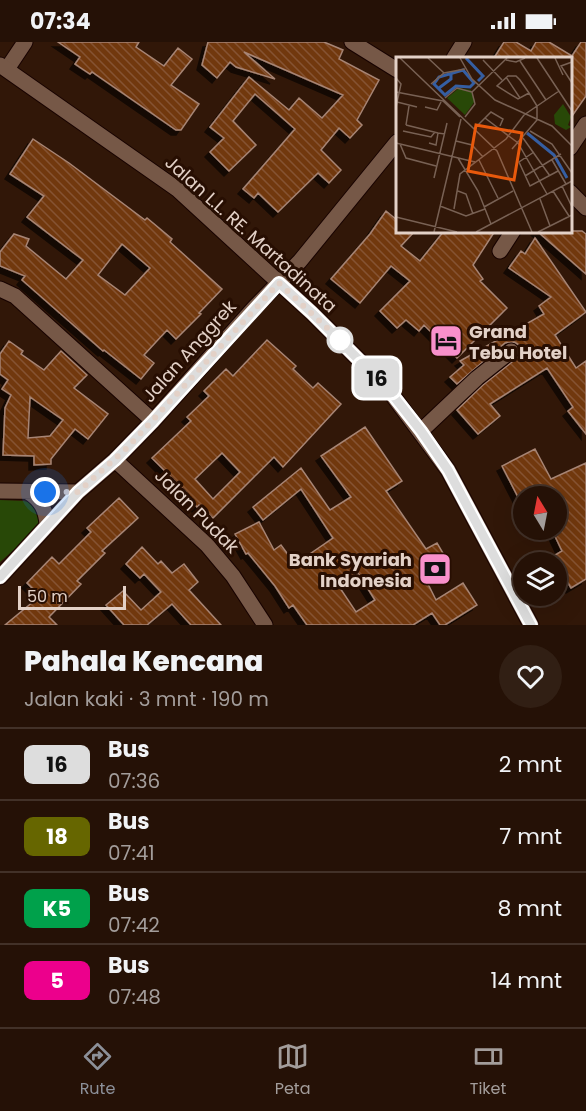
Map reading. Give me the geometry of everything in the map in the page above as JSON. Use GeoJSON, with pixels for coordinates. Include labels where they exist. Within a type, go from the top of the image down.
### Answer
{"type":"FeatureCollection","features":[{"type":"Feature","properties":{"kind":"street"},"geometry":{"type":"LineString","coordinates":[[3,67],[25,42]]}},
{"type":"Feature","properties":{"kind":"street"},"geometry":{"type":"LineString","coordinates":[[352,42],[396,69]]}},
{"type":"Feature","properties":{"kind":"street"},"geometry":{"type":"LineString","coordinates":[[455,57],[464,42]]}},
{"type":"Feature","properties":{"kind":"street","name":"Jalan L.L. RE. Martadinata"},"geometry":{"type":"LineString","coordinates":[[3,67],[177,189],[312,313],[388,389],[448,470],[531,625]]}},
{"type":"Feature","properties":{"kind":"street"},"geometry":{"type":"LineString","coordinates":[[571,146],[586,124]]}},
{"type":"Feature","properties":{"kind":"street","name":"Jalan Anggrek"},"geometry":{"type":"LineString","coordinates":[[0,577],[78,492],[115,460],[153,421],[300,261],[396,143]]}},
{"type":"Feature","properties":{"kind":"street"},"geometry":{"type":"LineString","coordinates":[[571,193],[586,208]]}},
{"type":"Feature","properties":{"kind":"street"},"geometry":{"type":"LineString","coordinates":[[500,251],[512,232]]}},
{"type":"Feature","properties":{"kind":"street"},"geometry":{"type":"LineString","coordinates":[[0,289],[15,296],[153,421]]}},
{"type":"Feature","properties":{"kind":"street"},"geometry":{"type":"LineString","coordinates":[[421,431],[477,378],[511,351]]}},
{"type":"Feature","properties":{"kind":"street","name":"Jalan Pudak"},"geometry":{"type":"LineString","coordinates":[[115,460],[207,545],[233,576],[265,625]]}},
{"type":"Feature","properties":{"kind":"street"},"geometry":{"type":"LineString","coordinates":[[0,491],[78,492]]}},
{"type":"Feature","properties":{"kind":"street"},"geometry":{"type":"LineString","coordinates":[[28,492],[40,502],[47,525]]}},
{"type":"Feature","properties":{"kind":"green space"},"geometry":{"type":"Polygon","coordinates":[[[0,500],[35,504],[41,526],[0,562],[0,500]]]}},
{"type":"Feature","properties":{"kind":"building"},"geometry":{"type":"Polygon","coordinates":[[[58,42],[139,42],[136,47],[164,66],[178,48],[192,59],[171,85],[199,104],[181,130],[176,130],[92,72],[90,74],[75,64],[80,57],[58,42]]]}},
{"type":"Feature","properties":{"kind":"building"},"geometry":{"type":"Polygon","coordinates":[[[208,42],[324,42],[343,50],[339,59],[379,80],[357,120],[362,125],[350,138],[339,128],[321,150],[341,170],[329,183],[318,173],[278,212],[258,193],[254,198],[243,189],[295,129],[255,94],[233,121],[256,145],[229,171],[210,152],[224,138],[210,127],[249,77],[289,110],[299,98],[322,118],[343,95],[244,52],[275,79],[236,67],[230,62],[217,78],[202,65],[208,42]]]}},
{"type":"Feature","properties":{"kind":"building"},"geometry":{"type":"Polygon","coordinates":[[[504,42],[516,42],[531,51],[536,42],[549,42],[572,56],[581,42],[586,42],[586,96],[571,118],[571,57],[495,57],[504,42]]]}},
{"type":"Feature","properties":{"kind":"building"},"geometry":{"type":"Polygon","coordinates":[[[33,139],[145,220],[147,218],[172,239],[170,242],[222,289],[176,339],[167,330],[144,355],[154,363],[141,379],[103,351],[22,280],[25,276],[0,266],[0,252],[14,234],[29,239],[26,246],[66,279],[83,260],[27,217],[44,196],[10,174],[33,139]],[[122,244],[98,275],[125,295],[150,268],[122,244]]]}},
{"type":"Feature","properties":{"kind":"building"},"geometry":{"type":"Polygon","coordinates":[[[386,211],[396,219],[396,232],[414,232],[401,246],[420,261],[443,232],[494,232],[473,265],[483,279],[480,281],[507,308],[457,358],[424,325],[419,331],[406,320],[397,328],[380,311],[410,281],[391,266],[360,303],[331,279],[370,234],[386,211]]]}},
{"type":"Feature","properties":{"kind":"building"},"geometry":{"type":"Polygon","coordinates":[[[582,231],[586,234],[586,274],[538,232],[582,231]]]}},
{"type":"Feature","properties":{"kind":"building"},"geometry":{"type":"Polygon","coordinates":[[[535,238],[586,312],[555,335],[576,368],[586,361],[586,434],[568,411],[573,407],[547,368],[490,404],[500,416],[478,434],[457,410],[483,385],[517,358],[520,354],[519,345],[514,342],[505,343],[457,384],[450,377],[464,365],[460,361],[544,314],[539,306],[551,297],[509,268],[521,251],[525,254],[535,238]]]}},
{"type":"Feature","properties":{"kind":"building"},"geometry":{"type":"Polygon","coordinates":[[[267,340],[296,366],[293,369],[313,388],[318,383],[341,404],[283,467],[274,457],[213,518],[199,505],[197,507],[185,495],[187,493],[152,458],[191,421],[187,417],[209,396],[204,391],[226,369],[233,376],[267,340]],[[222,453],[195,479],[213,499],[240,472],[222,453]]]}},
{"type":"Feature","properties":{"kind":"building"},"geometry":{"type":"Polygon","coordinates":[[[9,341],[23,351],[21,354],[44,370],[61,351],[87,375],[74,388],[108,414],[88,439],[75,429],[51,459],[51,464],[34,465],[34,456],[3,455],[5,408],[11,395],[2,389],[8,380],[0,374],[0,354],[9,341]],[[30,397],[28,438],[50,436],[63,420],[30,397]]]}},
{"type":"Feature","properties":{"kind":"building"},"geometry":{"type":"Polygon","coordinates":[[[365,427],[402,481],[386,491],[426,549],[437,543],[450,565],[426,580],[436,600],[463,583],[477,605],[445,625],[440,625],[432,613],[413,625],[307,625],[293,605],[289,608],[275,586],[248,553],[246,554],[235,534],[259,522],[274,550],[281,545],[295,564],[333,538],[301,489],[263,520],[253,507],[301,468],[330,510],[351,497],[321,456],[365,427]],[[358,573],[338,585],[356,612],[375,600],[358,573]]]}},
{"type":"Feature","properties":{"kind":"building"},"geometry":{"type":"Polygon","coordinates":[[[535,449],[551,479],[586,463],[586,579],[571,588],[567,581],[567,552],[560,552],[562,551],[557,540],[567,540],[567,486],[513,487],[502,466],[535,449]]]}},
{"type":"Feature","properties":{"kind":"building"},"geometry":{"type":"Polygon","coordinates":[[[119,498],[138,518],[102,551],[105,553],[77,581],[81,584],[49,617],[57,625],[5,625],[40,596],[27,583],[52,557],[59,564],[91,532],[87,528],[119,498]]]}},
{"type":"Feature","properties":{"kind":"building"},"geometry":{"type":"Polygon","coordinates":[[[142,547],[158,564],[161,561],[172,573],[184,564],[198,582],[189,590],[221,625],[191,625],[172,604],[147,625],[124,625],[106,605],[123,591],[141,610],[161,592],[144,574],[140,578],[126,564],[142,547]]]}},
{"type":"Feature","properties":{"kind":"bus line","name":"16"},"geometry":{"type":"LineString","coordinates":[[0,577],[78,492],[115,460],[153,421],[279,283],[388,389],[421,431],[448,470],[531,625]]}},
{"type":"Feature","properties":{"kind":"place","name":"Grand Tebu Hotel"},"geometry":{"type":"Point","coordinates":[446,341]}},
{"type":"Feature","properties":{"kind":"place","name":"Bank Syariah Indonesia"},"geometry":{"type":"Point","coordinates":[435,569]}},
{"type":"Feature","properties":{"kind":"route"},"geometry":{"type":"LineString","coordinates":[[45,492],[78,492],[115,460],[279,283],[340,340]]}}]}
